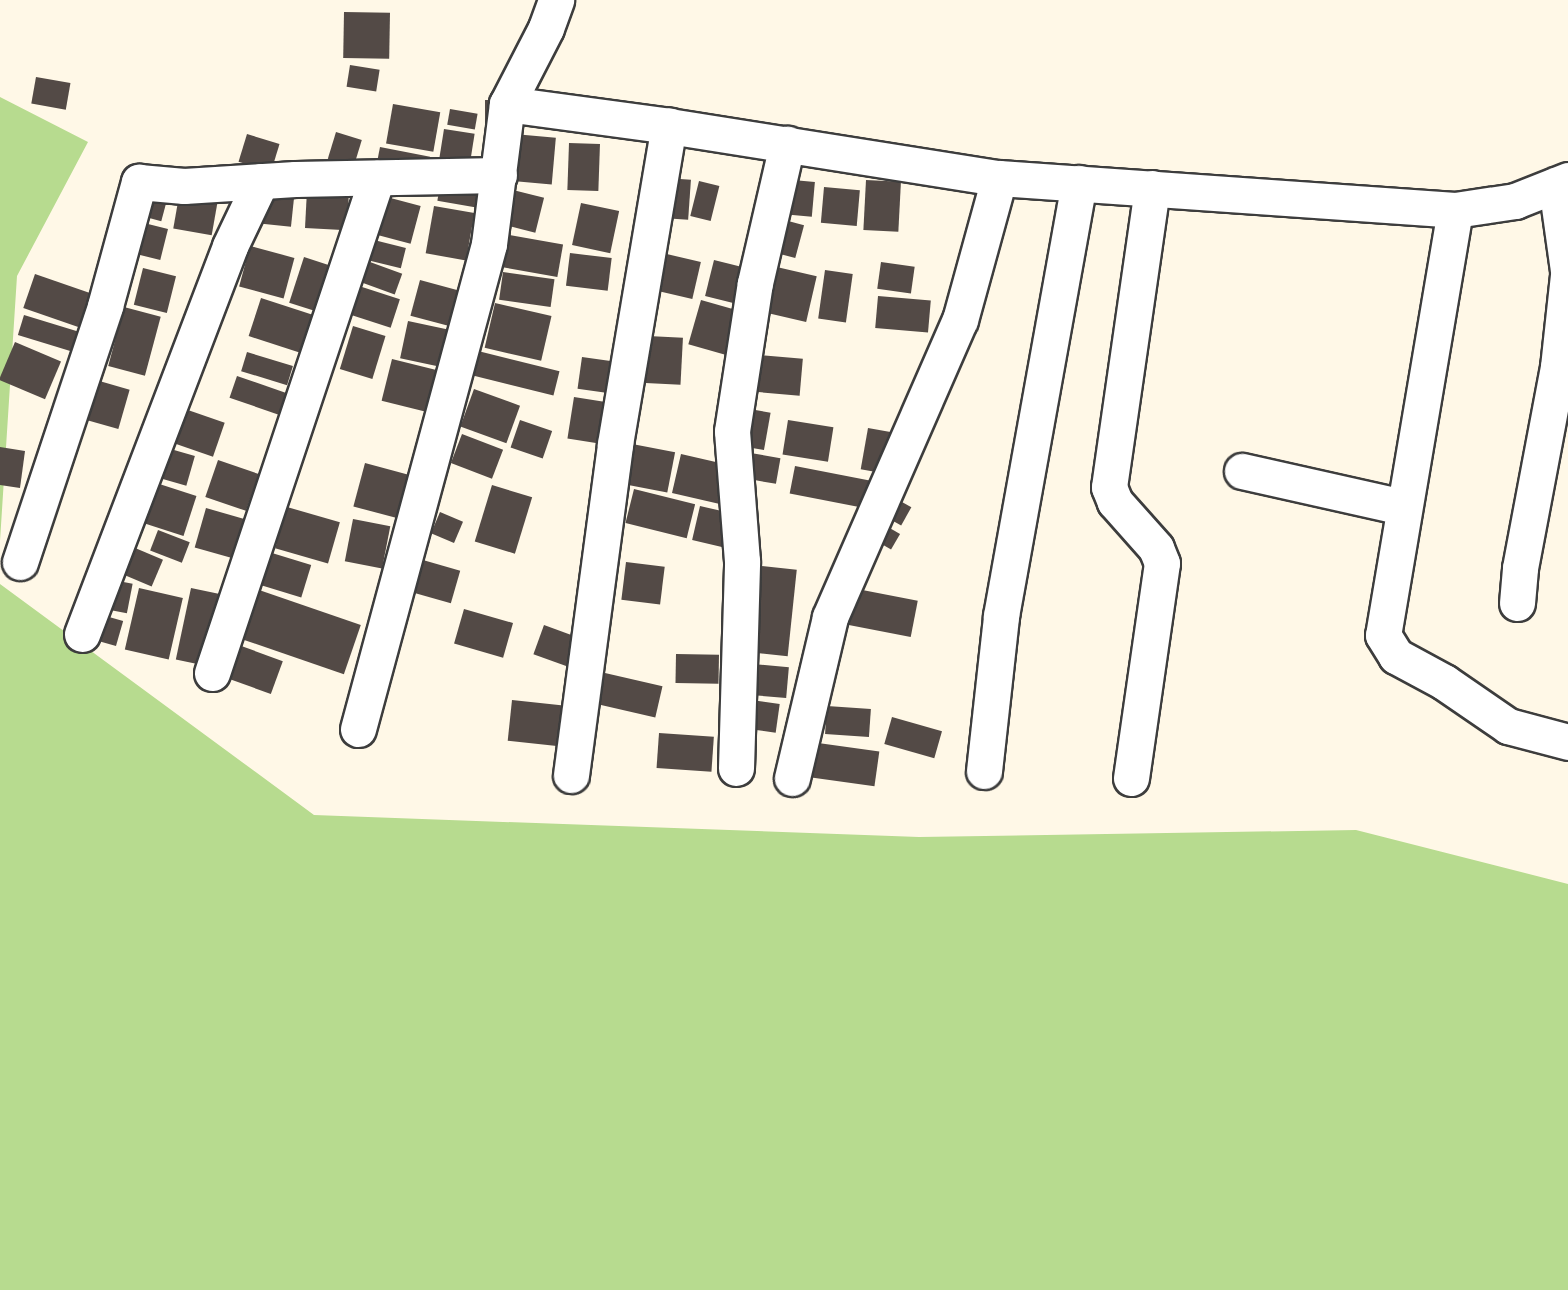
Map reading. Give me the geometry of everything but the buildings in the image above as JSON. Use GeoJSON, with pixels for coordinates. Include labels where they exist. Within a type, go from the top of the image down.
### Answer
{"type":"FeatureCollection","features":[{"type":"Feature","properties":{"kind":"street"},"geometry":{"type":"LineString","coordinates":[[358,729],[489,244],[507,104],[546,28],[556,0]]}},
{"type":"Feature","properties":{"kind":"street"},"geometry":{"type":"LineString","coordinates":[[507,104],[668,125],[999,177],[1079,183],[1455,210],[1515,201],[1562,183],[1568,272],[1558,367],[1520,568],[1517,603]]}},
{"type":"Feature","properties":{"kind":"street"},"geometry":{"type":"LineString","coordinates":[[571,775],[615,444],[668,125]]}},
{"type":"Feature","properties":{"kind":"street"},"geometry":{"type":"LineString","coordinates":[[736,768],[741,561],[732,431],[755,283],[787,144]]}},
{"type":"Feature","properties":{"kind":"street"},"geometry":{"type":"LineString","coordinates":[[20,562],[105,306],[139,182],[184,186],[261,181],[499,175]]}},
{"type":"Feature","properties":{"kind":"street"},"geometry":{"type":"LineString","coordinates":[[792,778],[830,617],[960,320],[999,177]]}},
{"type":"Feature","properties":{"kind":"street"},"geometry":{"type":"LineString","coordinates":[[212,673],[377,178]]}},
{"type":"Feature","properties":{"kind":"street"},"geometry":{"type":"LineString","coordinates":[[82,634],[230,246],[261,181]]}},
{"type":"Feature","properties":{"kind":"street"},"geometry":{"type":"LineString","coordinates":[[984,771],[1001,616],[1079,183]]}},
{"type":"Feature","properties":{"kind":"street"},"geometry":{"type":"LineString","coordinates":[[1131,778],[1162,563],[1156,548],[1115,502],[1109,487],[1152,188]]}},
{"type":"Feature","properties":{"kind":"street"},"geometry":{"type":"LineString","coordinates":[[1455,210],[1382,627],[1390,650],[1508,726],[1568,742]]}},
{"type":"Feature","properties":{"kind":"street"},"geometry":{"type":"LineString","coordinates":[[1242,471],[1403,507]]}},
{"type":"Feature","properties":{"kind":"green space"},"geometry":{"type":"Polygon","coordinates":[[[0,97],[88,142],[17,276],[0,541],[0,97]]]}},
{"type":"Feature","properties":{"kind":"green space"},"geometry":{"type":"Polygon","coordinates":[[[0,584],[314,815],[919,837],[1356,830],[1568,884],[1568,1290],[0,1290],[0,584]]]}}]}
